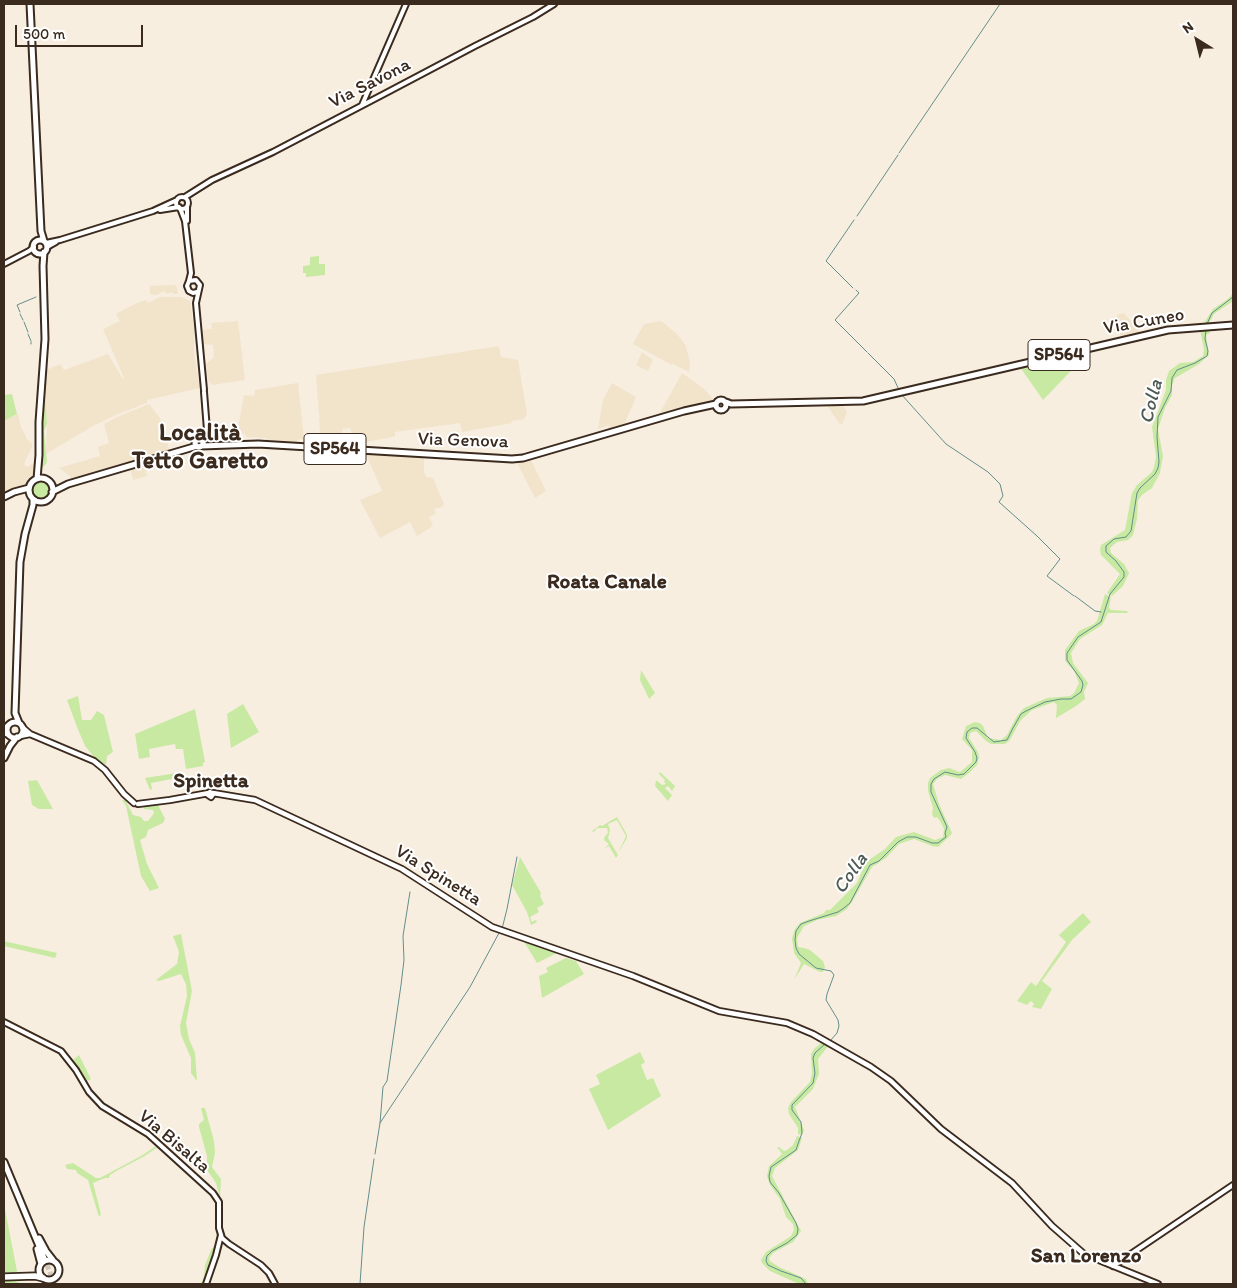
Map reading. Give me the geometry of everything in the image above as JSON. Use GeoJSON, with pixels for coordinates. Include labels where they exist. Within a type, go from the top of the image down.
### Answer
{"type":"FeatureCollection","features":[{"type":"Feature","properties":{"kind":"highway"},"geometry":{"type":"LineString","coordinates":[[26,1277],[40,1267]]}},
{"type":"Feature","properties":{"kind":"highway"},"geometry":{"type":"LineString","coordinates":[[4,1277],[36,1276],[50,1282]]}},
{"type":"Feature","properties":{"kind":"main road"},"geometry":{"type":"LineString","coordinates":[[30,4],[41,230],[39,247],[43,266],[45,336],[39,422],[40,466],[37,479]]}},
{"type":"Feature","properties":{"kind":"main road","name":"Via Cuneo"},"geometry":{"type":"LineString","coordinates":[[728,404],[863,401],[1145,335],[1174,330],[1233,325]]}},
{"type":"Feature","properties":{"kind":"main road","name":"SP564"},"geometry":{"type":"LineString","coordinates":[[720,400],[728,404],[722,410],[717,406],[720,400]]}},
{"type":"Feature","properties":{"kind":"main road","name":"Via Genova"},"geometry":{"type":"LineString","coordinates":[[200,443],[209,446],[256,444],[451,457],[512,459],[523,458],[684,411],[717,406]]}},
{"type":"Feature","properties":{"kind":"main road"},"geometry":{"type":"LineString","coordinates":[[52,492],[68,484],[200,443]]}},
{"type":"Feature","properties":{"kind":"main road"},"geometry":{"type":"LineString","coordinates":[[40,466],[44,479]]}},
{"type":"Feature","properties":{"kind":"main road"},"geometry":{"type":"LineString","coordinates":[[30,521],[33,505],[29,488],[32,482],[37,479],[44,479],[51,484],[68,484]]}},
{"type":"Feature","properties":{"kind":"main road"},"geometry":{"type":"LineString","coordinates":[[4,758],[10,746],[22,731],[15,713],[20,562],[25,534],[30,521],[36,508],[41,502],[49,498],[52,492],[51,484]]}},
{"type":"Feature","properties":{"kind":"main road"},"geometry":{"type":"LineString","coordinates":[[5,496],[29,488]]}},
{"type":"Feature","properties":{"kind":"main road"},"geometry":{"type":"LineString","coordinates":[[5,496],[19,494],[32,497],[41,502]]}},
{"type":"Feature","properties":{"kind":"main road"},"geometry":{"type":"LineString","coordinates":[[10,746],[7,731],[15,713]]}},
{"type":"Feature","properties":{"kind":"main road"},"geometry":{"type":"LineString","coordinates":[[8,726],[20,725]]}},
{"type":"Feature","properties":{"kind":"main road","name":"Via Spinetta"},"geometry":{"type":"LineString","coordinates":[[20,725],[30,734],[94,761],[124,794],[136,802],[211,794],[251,799],[402,869],[425,882],[484,923],[645,981],[719,1011],[774,1020],[803,1029],[871,1067],[891,1081],[941,1129],[1012,1183],[1052,1226],[1084,1254],[1113,1266]]}},
{"type":"Feature","properties":{"kind":"main road"},"geometry":{"type":"LineString","coordinates":[[7,734],[18,736],[30,734]]}},
{"type":"Feature","properties":{"kind":"main road"},"geometry":{"type":"LineString","coordinates":[[4,1162],[44,1258]]}},
{"type":"Feature","properties":{"kind":"main road"},"geometry":{"type":"LineString","coordinates":[[8,1172],[42,1243],[52,1260],[58,1265],[60,1284]]}},
{"type":"Feature","properties":{"kind":"main road"},"geometry":{"type":"LineString","coordinates":[[8,1172],[33,1238],[40,1267],[50,1282],[59,1272]]}},
{"type":"Feature","properties":{"kind":"main road"},"geometry":{"type":"LineString","coordinates":[[40,1267],[46,1260],[52,1260]]}},
{"type":"Feature","properties":{"kind":"main road"},"geometry":{"type":"LineString","coordinates":[[1113,1266],[1158,1284]]}},
{"type":"Feature","properties":{"kind":"street"},"geometry":{"type":"LineString","coordinates":[[362,105],[406,4]]}},
{"type":"Feature","properties":{"kind":"street","name":"Via Savona"},"geometry":{"type":"LineString","coordinates":[[153,211],[180,197],[185,197],[212,180],[273,152],[554,4]]}},
{"type":"Feature","properties":{"kind":"street","name":"Via Savona"},"geometry":{"type":"LineString","coordinates":[[188,205],[200,188]]}},
{"type":"Feature","properties":{"kind":"street"},"geometry":{"type":"LineString","coordinates":[[185,197],[188,205],[194,275],[200,287],[197,292],[196,303],[203,391]]}},
{"type":"Feature","properties":{"kind":"street"},"geometry":{"type":"LineString","coordinates":[[177,200],[177,205],[185,220],[191,273],[187,288],[194,299],[207,430],[200,443]]}},
{"type":"Feature","properties":{"kind":"street"},"geometry":{"type":"LineString","coordinates":[[4,264],[39,247],[60,240],[153,211],[188,205]]}},
{"type":"Feature","properties":{"kind":"street"},"geometry":{"type":"LineString","coordinates":[[189,281],[196,280]]}},
{"type":"Feature","properties":{"kind":"street"},"geometry":{"type":"LineString","coordinates":[[191,293],[197,292]]}},
{"type":"Feature","properties":{"kind":"street","name":"Via Bisalta"},"geometry":{"type":"LineString","coordinates":[[4,1022],[61,1051],[102,1106],[148,1134],[215,1195],[219,1205],[221,1235],[206,1284]]}},
{"type":"Feature","properties":{"kind":"street"},"geometry":{"type":"LineString","coordinates":[[1113,1266],[1233,1185]]}},
{"type":"Feature","properties":{"kind":"street"},"geometry":{"type":"LineString","coordinates":[[221,1235],[229,1244],[262,1265],[275,1284]]}},
{"type":"Feature","properties":{"kind":"shaded area"},"geometry":{"type":"Polygon","coordinates":[[[175,285],[178,294],[173,294],[172,292],[167,294],[164,291],[156,295],[150,294],[150,286],[175,285]]]}},
{"type":"Feature","properties":{"kind":"shaded area"},"geometry":{"type":"Polygon","coordinates":[[[160,297],[181,297],[190,301],[194,328],[194,353],[200,388],[147,400],[147,403],[93,426],[46,454],[47,424],[44,385],[46,370],[60,364],[64,370],[108,354],[125,380],[103,329],[120,321],[116,314],[135,304],[146,300],[148,303],[160,297]]]}},
{"type":"Feature","properties":{"kind":"shaded area"},"geometry":{"type":"Polygon","coordinates":[[[1124,313],[1140,332],[1138,335],[1121,339],[1117,315],[1124,313]]]}},
{"type":"Feature","properties":{"kind":"shaded area"},"geometry":{"type":"Polygon","coordinates":[[[238,321],[245,380],[212,385],[208,380],[206,364],[214,357],[213,345],[203,344],[201,330],[212,329],[211,323],[238,321]]]}},
{"type":"Feature","properties":{"kind":"shaded area"},"geometry":{"type":"Polygon","coordinates":[[[661,321],[677,334],[686,346],[690,363],[689,372],[633,344],[644,324],[661,321]]]}},
{"type":"Feature","properties":{"kind":"shaded area"},"geometry":{"type":"Polygon","coordinates":[[[499,346],[501,357],[518,360],[527,414],[524,419],[462,432],[460,423],[395,432],[395,436],[366,442],[356,441],[350,428],[342,429],[343,439],[334,440],[334,446],[321,445],[319,418],[321,416],[319,415],[316,375],[499,346]]]}},
{"type":"Feature","properties":{"kind":"shaded area"},"geometry":{"type":"Polygon","coordinates":[[[642,352],[653,360],[648,371],[636,365],[642,352]]]}},
{"type":"Feature","properties":{"kind":"shaded area"},"geometry":{"type":"Polygon","coordinates":[[[682,373],[703,388],[714,402],[660,413],[682,373]]]}},
{"type":"Feature","properties":{"kind":"shaded area"},"geometry":{"type":"Polygon","coordinates":[[[298,383],[304,439],[297,440],[297,445],[266,443],[266,438],[247,437],[245,434],[237,433],[244,395],[254,396],[255,390],[298,383]]]}},
{"type":"Feature","properties":{"kind":"shaded area"},"geometry":{"type":"Polygon","coordinates":[[[612,383],[636,397],[624,425],[608,430],[609,425],[598,429],[603,400],[612,383]]]}},
{"type":"Feature","properties":{"kind":"shaded area"},"geometry":{"type":"Polygon","coordinates":[[[841,403],[847,412],[842,425],[828,407],[828,404],[841,403]]]}},
{"type":"Feature","properties":{"kind":"shaded area"},"geometry":{"type":"Polygon","coordinates":[[[149,404],[160,418],[170,452],[71,482],[70,476],[59,468],[100,456],[98,447],[109,443],[104,424],[149,404]]]}},
{"type":"Feature","properties":{"kind":"shaded area"},"geometry":{"type":"Polygon","coordinates":[[[18,414],[21,427],[27,439],[33,445],[24,464],[27,467],[37,461],[36,477],[23,489],[4,495],[4,421],[18,414]]]}},
{"type":"Feature","properties":{"kind":"shaded area"},"geometry":{"type":"Polygon","coordinates":[[[366,454],[424,457],[426,477],[433,478],[444,504],[442,507],[434,509],[436,514],[429,517],[433,526],[417,536],[410,522],[380,538],[360,500],[382,491],[366,454]]]}},
{"type":"Feature","properties":{"kind":"shaded area"},"geometry":{"type":"Polygon","coordinates":[[[530,458],[546,491],[535,498],[516,461],[530,458]]]}},
{"type":"Feature","properties":{"kind":"shaded area"},"geometry":{"type":"Polygon","coordinates":[[[144,464],[147,476],[133,480],[130,468],[144,464]]]}},
{"type":"Feature","properties":{"kind":"green space"},"geometry":{"type":"Polygon","coordinates":[[[319,256],[319,264],[325,264],[325,275],[306,277],[306,273],[303,273],[303,266],[310,265],[310,257],[319,256]]]}},
{"type":"Feature","properties":{"kind":"green space"},"geometry":{"type":"Polygon","coordinates":[[[1233,293],[1233,301],[1214,314],[1208,325],[1202,326],[1213,309],[1228,299],[1233,293]]]}},
{"type":"Feature","properties":{"kind":"green space"},"geometry":{"type":"Polygon","coordinates":[[[1200,330],[1208,330],[1210,333],[1206,335],[1209,355],[1199,364],[1175,378],[1172,385],[1172,395],[1165,408],[1158,429],[1163,456],[1160,473],[1152,488],[1138,500],[1137,519],[1133,535],[1128,540],[1117,542],[1110,548],[1111,553],[1124,564],[1129,573],[1123,586],[1112,596],[1107,593],[1120,574],[1101,555],[1101,545],[1125,530],[1132,493],[1137,485],[1152,472],[1156,457],[1152,427],[1166,390],[1166,380],[1169,371],[1180,363],[1193,362],[1203,356],[1204,349],[1200,330]]]}},
{"type":"Feature","properties":{"kind":"green space"},"geometry":{"type":"Polygon","coordinates":[[[1092,349],[1043,400],[1020,367],[1092,349]]]}},
{"type":"Feature","properties":{"kind":"green space"},"geometry":{"type":"Polygon","coordinates":[[[44,385],[47,424],[44,431],[47,461],[42,468],[41,430],[44,385]]]}},
{"type":"Feature","properties":{"kind":"green space"},"geometry":{"type":"Polygon","coordinates":[[[12,394],[17,414],[4,421],[4,395],[12,394]]]}},
{"type":"Feature","properties":{"kind":"green space"},"geometry":{"type":"Polygon","coordinates":[[[41,481],[47,484],[50,490],[47,496],[41,499],[35,496],[32,490],[35,484],[41,481]]]}},
{"type":"Feature","properties":{"kind":"green space"},"geometry":{"type":"Polygon","coordinates":[[[1105,594],[1111,597],[1109,608],[1111,610],[1127,611],[1128,613],[1108,613],[1102,625],[1080,639],[1071,653],[1073,663],[1088,683],[1084,692],[1085,699],[1056,718],[1057,705],[1054,702],[1032,710],[1020,721],[1010,740],[1005,744],[991,744],[976,731],[970,733],[969,738],[978,752],[977,765],[961,779],[945,775],[937,779],[933,784],[939,804],[952,833],[950,836],[938,847],[914,839],[899,844],[886,858],[872,867],[847,909],[836,916],[817,920],[804,926],[797,938],[798,947],[810,950],[823,961],[825,967],[823,972],[820,972],[804,964],[794,980],[801,963],[794,953],[792,938],[795,929],[800,923],[824,913],[826,910],[830,910],[857,883],[866,862],[885,849],[896,837],[914,832],[935,840],[943,837],[944,829],[937,817],[934,818],[932,814],[933,808],[928,791],[928,783],[930,778],[941,770],[949,768],[960,772],[972,762],[972,750],[962,739],[966,726],[975,722],[980,723],[988,738],[1001,740],[1007,735],[1017,716],[1024,708],[1047,698],[1070,696],[1074,693],[1079,683],[1074,671],[1065,661],[1065,650],[1079,631],[1097,621],[1105,594]]]}},
{"type":"Feature","properties":{"kind":"green space"},"geometry":{"type":"Polygon","coordinates":[[[641,670],[655,693],[649,699],[640,680],[641,670]]]}},
{"type":"Feature","properties":{"kind":"green space"},"geometry":{"type":"Polygon","coordinates":[[[78,696],[82,720],[91,720],[97,711],[104,715],[113,752],[107,756],[106,765],[95,758],[85,746],[77,727],[67,700],[78,696]]]}},
{"type":"Feature","properties":{"kind":"green space"},"geometry":{"type":"Polygon","coordinates":[[[243,704],[259,732],[231,748],[227,714],[243,704]]]}},
{"type":"Feature","properties":{"kind":"green space"},"geometry":{"type":"Polygon","coordinates":[[[195,709],[205,762],[203,766],[186,769],[183,749],[176,749],[175,744],[149,749],[150,757],[139,759],[135,734],[195,709]]]}},
{"type":"Feature","properties":{"kind":"green space"},"geometry":{"type":"Polygon","coordinates":[[[660,772],[675,786],[672,791],[668,786],[665,788],[672,795],[668,801],[655,786],[656,780],[662,785],[666,784],[659,774],[660,772]]]}},
{"type":"Feature","properties":{"kind":"green space"},"geometry":{"type":"Polygon","coordinates":[[[177,773],[177,778],[151,783],[152,789],[150,790],[145,778],[177,773]]]}},
{"type":"Feature","properties":{"kind":"green space"},"geometry":{"type":"Polygon","coordinates":[[[37,780],[53,809],[39,809],[32,805],[28,781],[37,780]]]}},
{"type":"Feature","properties":{"kind":"green space"},"geometry":{"type":"Polygon","coordinates":[[[122,800],[125,800],[133,815],[141,817],[144,821],[148,821],[154,813],[153,810],[144,809],[143,806],[145,804],[158,805],[165,819],[163,823],[148,830],[146,837],[140,840],[147,864],[159,888],[150,891],[141,876],[126,806],[122,800]]]}},
{"type":"Feature","properties":{"kind":"green space"},"geometry":{"type":"Polygon","coordinates":[[[617,817],[627,838],[618,853],[626,836],[617,820],[608,824],[610,830],[608,838],[618,855],[616,858],[609,846],[604,849],[609,844],[604,840],[608,833],[607,828],[597,828],[594,832],[592,831],[600,825],[602,826],[617,817]]]}},
{"type":"Feature","properties":{"kind":"green space"},"geometry":{"type":"Polygon","coordinates":[[[520,857],[541,893],[540,896],[544,904],[537,908],[539,912],[530,917],[532,922],[536,920],[537,922],[531,925],[527,912],[512,885],[520,857]]]}},
{"type":"Feature","properties":{"kind":"green space"},"geometry":{"type":"Polygon","coordinates":[[[1083,913],[1091,922],[1072,940],[1042,981],[1052,989],[1041,1009],[1032,1007],[1034,1004],[1031,1001],[1027,1005],[1017,1001],[1031,982],[1036,986],[1066,942],[1059,935],[1083,913]]]}},
{"type":"Feature","properties":{"kind":"green space"},"geometry":{"type":"Polygon","coordinates":[[[181,934],[192,991],[186,1023],[189,1039],[195,1053],[197,1081],[191,1073],[191,1058],[181,1035],[180,1026],[187,996],[186,984],[181,974],[159,981],[156,980],[177,964],[179,952],[173,936],[181,934]]]}},
{"type":"Feature","properties":{"kind":"green space"},"geometry":{"type":"Polygon","coordinates":[[[523,940],[557,953],[537,963],[523,940]]]}},
{"type":"Feature","properties":{"kind":"green space"},"geometry":{"type":"Polygon","coordinates":[[[4,941],[57,953],[55,958],[4,946],[4,941]]]}},
{"type":"Feature","properties":{"kind":"green space"},"geometry":{"type":"Polygon","coordinates":[[[566,958],[576,961],[584,974],[542,998],[539,976],[548,972],[546,968],[566,958]]]}},
{"type":"Feature","properties":{"kind":"green space"},"geometry":{"type":"Polygon","coordinates":[[[823,1041],[829,1045],[818,1059],[819,1074],[813,1089],[795,1107],[804,1130],[802,1135],[798,1134],[798,1128],[789,1114],[788,1108],[791,1102],[810,1082],[812,1074],[811,1054],[823,1041]]]}},
{"type":"Feature","properties":{"kind":"green space"},"geometry":{"type":"Polygon","coordinates":[[[640,1052],[645,1062],[641,1065],[647,1080],[653,1078],[661,1096],[608,1130],[589,1089],[600,1084],[596,1075],[640,1052]]]}},
{"type":"Feature","properties":{"kind":"green space"},"geometry":{"type":"Polygon","coordinates":[[[79,1055],[91,1079],[86,1082],[73,1060],[79,1055]]]}},
{"type":"Feature","properties":{"kind":"green space"},"geometry":{"type":"Polygon","coordinates":[[[201,1108],[205,1108],[214,1141],[215,1153],[212,1167],[221,1179],[220,1198],[216,1183],[207,1170],[207,1156],[199,1127],[199,1124],[204,1120],[201,1108]]]}},
{"type":"Feature","properties":{"kind":"green space"},"geometry":{"type":"Polygon","coordinates":[[[797,1136],[802,1138],[798,1150],[775,1168],[772,1176],[801,1231],[793,1242],[773,1253],[769,1258],[770,1261],[779,1267],[806,1279],[808,1284],[799,1284],[770,1271],[761,1260],[766,1252],[791,1236],[794,1230],[793,1224],[786,1217],[780,1199],[770,1185],[767,1176],[769,1166],[782,1154],[777,1147],[784,1151],[787,1150],[793,1145],[797,1136]]]}},
{"type":"Feature","properties":{"kind":"green space"},"geometry":{"type":"Polygon","coordinates":[[[156,1146],[158,1147],[110,1175],[109,1178],[93,1183],[101,1214],[99,1217],[88,1180],[77,1173],[76,1170],[67,1169],[65,1165],[73,1163],[96,1178],[100,1178],[156,1146]]]}},
{"type":"Feature","properties":{"kind":"green space"},"geometry":{"type":"Polygon","coordinates":[[[4,1204],[17,1271],[14,1281],[25,1284],[4,1284],[4,1204]]]}},
{"type":"Feature","properties":{"kind":"green space"},"geometry":{"type":"Polygon","coordinates":[[[218,1226],[219,1238],[217,1249],[205,1284],[201,1284],[205,1265],[215,1245],[218,1226]]]}},
{"type":"Feature","properties":{"kind":"waterway"},"geometry":{"type":"LineString","coordinates":[[899,153],[1000,4]]}},
{"type":"Feature","properties":{"kind":"waterway"},"geometry":{"type":"LineString","coordinates":[[857,216],[898,155]]}},
{"type":"Feature","properties":{"kind":"waterway"},"geometry":{"type":"LineString","coordinates":[[853,288],[826,261],[854,220]]}},
{"type":"Feature","properties":{"kind":"waterway"},"geometry":{"type":"LineString","coordinates":[[856,290],[859,293],[835,320],[867,352]]}},
{"type":"Feature","properties":{"kind":"waterway"},"geometry":{"type":"LineString","coordinates":[[20,312],[17,305],[36,297]]}},
{"type":"Feature","properties":{"kind":"waterway","name":"Colla"},"geometry":{"type":"LineString","coordinates":[[1206,326],[1212,313],[1233,297]]}},
{"type":"Feature","properties":{"kind":"waterway"},"geometry":{"type":"LineString","coordinates":[[20,314],[23,320]]}},
{"type":"Feature","properties":{"kind":"waterway"},"geometry":{"type":"LineString","coordinates":[[24,322],[28,332]]}},
{"type":"Feature","properties":{"kind":"waterway","name":"Colla"},"geometry":{"type":"LineString","coordinates":[[830,1041],[837,1033],[839,1026],[838,1020],[826,1000],[834,975],[831,971],[816,968],[799,954],[796,948],[796,931],[801,924],[838,912],[850,903],[870,865],[879,861],[898,842],[907,837],[916,837],[932,843],[938,843],[946,837],[947,827],[931,792],[931,784],[934,779],[945,772],[958,775],[964,774],[976,762],[975,752],[966,738],[967,732],[972,728],[977,728],[994,742],[1007,740],[1021,714],[1045,702],[1071,699],[1081,692],[1082,681],[1067,660],[1067,653],[1078,637],[1101,622],[1110,594],[1124,577],[1124,572],[1106,552],[1106,546],[1114,539],[1126,537],[1131,531],[1137,493],[1155,474],[1158,468],[1158,417],[1171,391],[1172,378],[1177,370],[1207,356],[1206,330]]}},
{"type":"Feature","properties":{"kind":"waterway"},"geometry":{"type":"LineString","coordinates":[[28,334],[31,341]]}},
{"type":"Feature","properties":{"kind":"waterway"},"geometry":{"type":"LineString","coordinates":[[868,353],[894,379],[899,390]]}},
{"type":"Feature","properties":{"kind":"waterway"},"geometry":{"type":"LineString","coordinates":[[901,394],[946,444],[988,472],[1000,484],[1003,496],[999,502],[1060,559],[1047,576],[1074,596]]}},
{"type":"Feature","properties":{"kind":"waterway"},"geometry":{"type":"LineString","coordinates":[[1075,596],[1095,611],[1101,612]]}},
{"type":"Feature","properties":{"kind":"waterway"},"geometry":{"type":"LineString","coordinates":[[502,929],[517,857]]}},
{"type":"Feature","properties":{"kind":"waterway"},"geometry":{"type":"LineString","coordinates":[[375,1154],[383,1087],[387,1081],[401,985],[404,960],[403,936],[410,892]]}},
{"type":"Feature","properties":{"kind":"waterway"},"geometry":{"type":"LineString","coordinates":[[380,1123],[470,987],[499,933]]}},
{"type":"Feature","properties":{"kind":"waterway"},"geometry":{"type":"LineString","coordinates":[[561,953],[583,961]]}},
{"type":"Feature","properties":{"kind":"waterway"},"geometry":{"type":"LineString","coordinates":[[724,1014],[752,1019]]}},
{"type":"Feature","properties":{"kind":"waterway","name":"Colla"},"geometry":{"type":"LineString","coordinates":[[806,1284],[801,1278],[768,1265],[766,1261],[767,1256],[772,1251],[797,1235],[798,1229],[779,1193],[770,1182],[769,1176],[771,1167],[796,1150],[802,1133],[801,1122],[792,1110],[792,1105],[813,1083],[815,1073],[813,1058],[815,1053],[826,1043]]}},
{"type":"Feature","properties":{"kind":"waterway"},"geometry":{"type":"LineString","coordinates":[[360,1284],[364,1227],[374,1159]]}},
{"type":"Feature","properties":{"kind":"tunnel"},"geometry":{"type":"LineString","coordinates":[[44,1258],[54,1282]]}},
{"type":"Feature","properties":{"kind":"district","name":"Località Tetto Garetto"},"geometry":{"type":"Point","coordinates":[200,448]}},
{"type":"Feature","properties":{"kind":"district","name":"Roata Canale"},"geometry":{"type":"Point","coordinates":[607,583]}},
{"type":"Feature","properties":{"kind":"district","name":"Spinetta"},"geometry":{"type":"Point","coordinates":[211,782]}},
{"type":"Feature","properties":{"kind":"district","name":"San Lorenzo"},"geometry":{"type":"Point","coordinates":[1086,1257]}}]}
